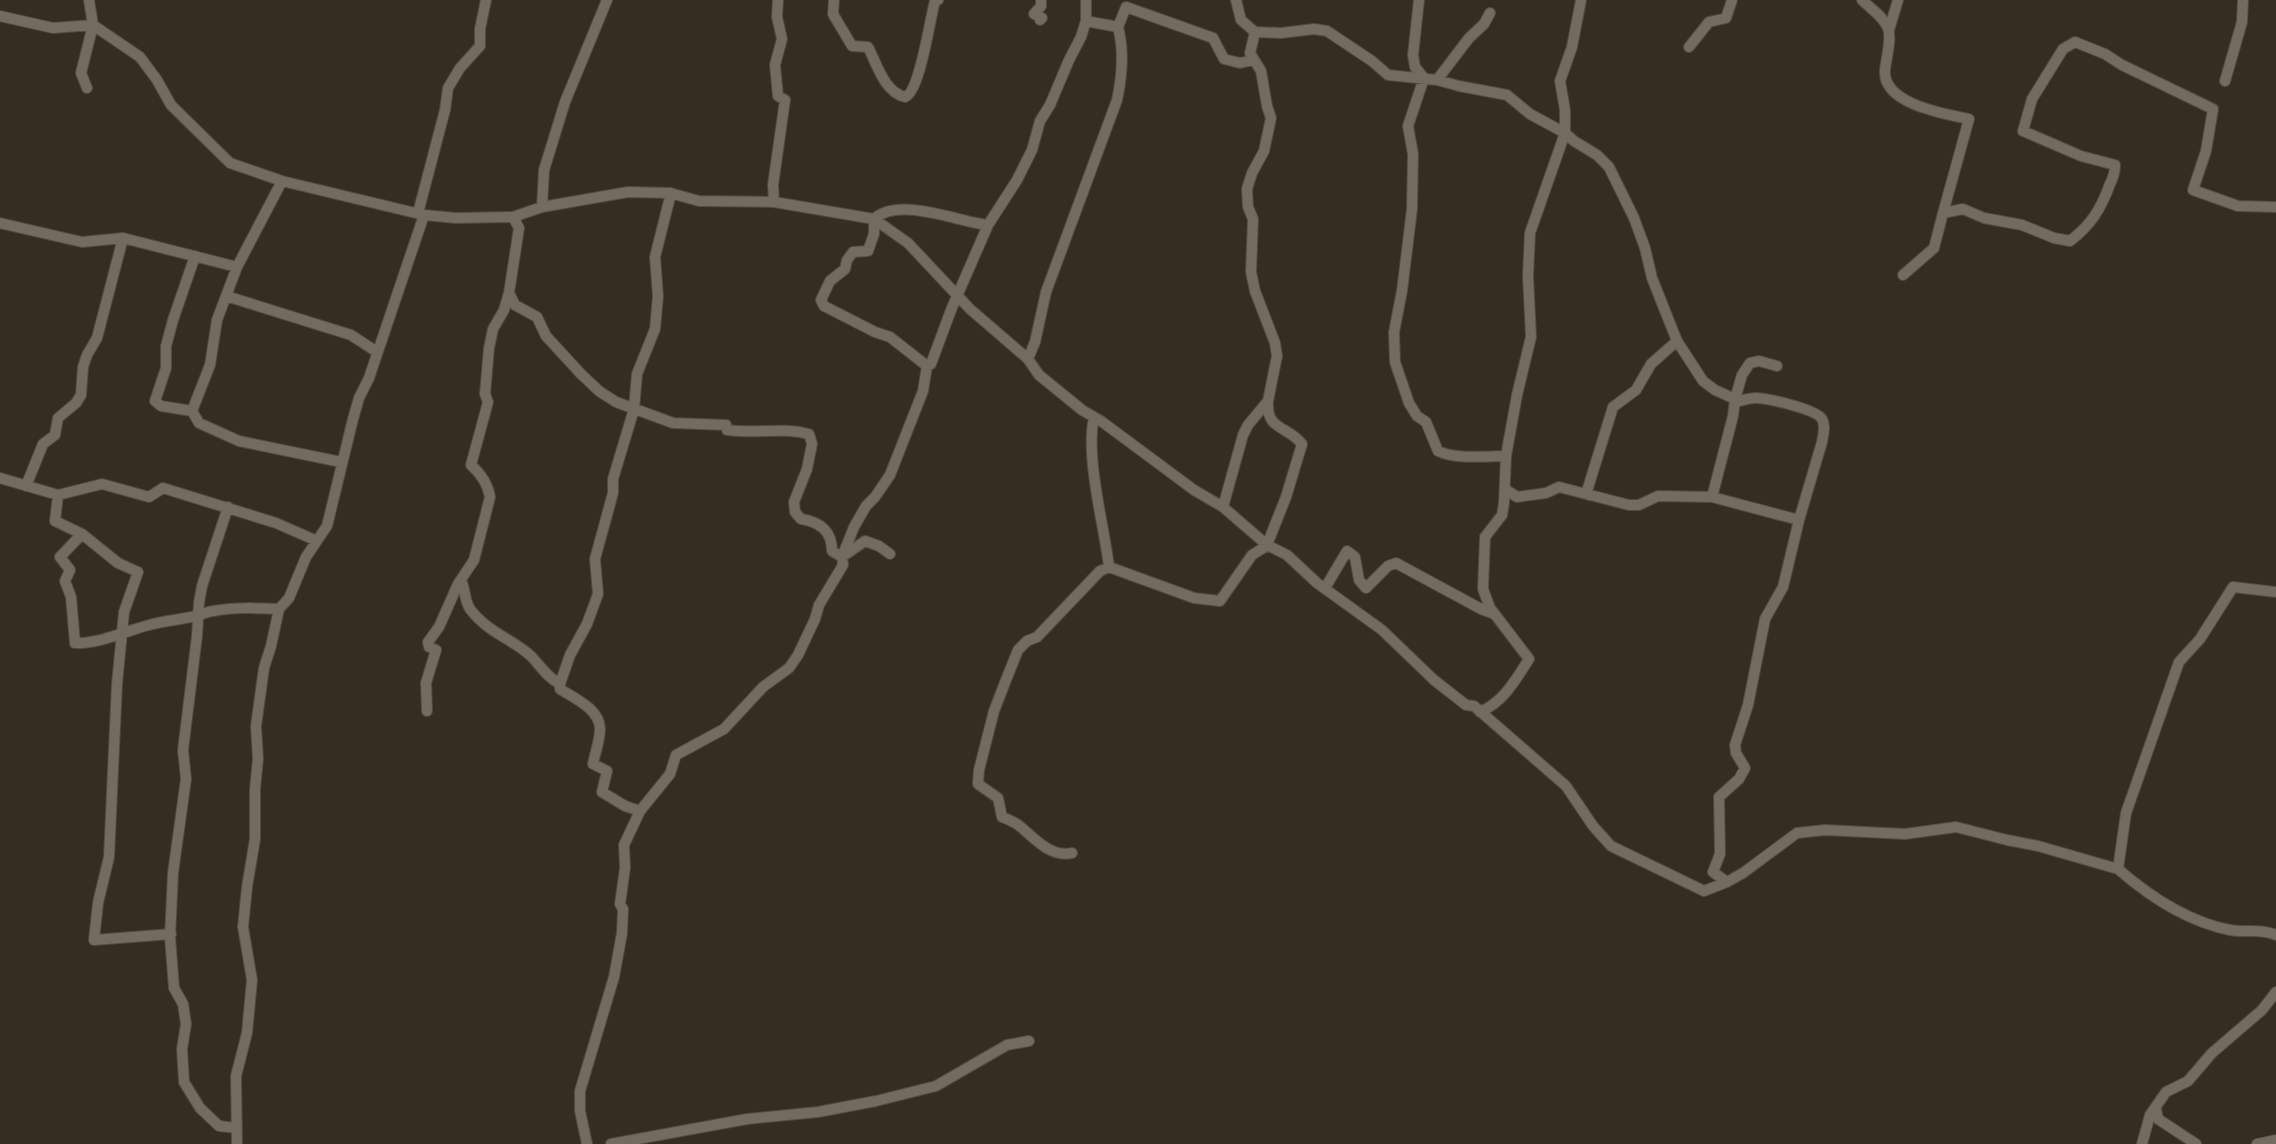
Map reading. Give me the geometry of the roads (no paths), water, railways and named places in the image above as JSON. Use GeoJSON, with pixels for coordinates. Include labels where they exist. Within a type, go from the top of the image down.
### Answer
{"type":"FeatureCollection","features":[{"type":"Feature","properties":{"kind":"street"},"geometry":{"type":"LineString","coordinates":[[87,88],[81,73],[93,25],[89,0]]}},
{"type":"Feature","properties":{"kind":"street"},"geometry":{"type":"LineString","coordinates":[[237,1144],[236,1076],[247,1033],[252,980],[243,927],[247,887],[255,840],[254,789],[258,759],[256,726],[264,668],[279,609],[289,598],[306,557],[327,526],[341,462],[359,398],[369,378],[421,214],[445,110],[448,88],[460,68],[480,46],[480,29],[486,0]]}},
{"type":"Feature","properties":{"kind":"street"},"geometry":{"type":"LineString","coordinates":[[542,207],[544,170],[565,102],[607,0]]}},
{"type":"Feature","properties":{"kind":"street"},"geometry":{"type":"LineString","coordinates":[[774,202],[773,185],[785,100],[778,96],[774,77],[782,39],[777,17],[778,0]]}},
{"type":"Feature","properties":{"kind":"street"},"geometry":{"type":"LineString","coordinates":[[834,0],[833,14],[836,23],[852,46],[868,46],[887,85],[894,92],[905,97],[912,92],[926,49],[935,1],[938,0]]}},
{"type":"Feature","properties":{"kind":"street"},"geometry":{"type":"LineString","coordinates":[[1040,20],[1042,18],[1034,14],[1041,6],[1041,0]]}},
{"type":"Feature","properties":{"kind":"street"},"geometry":{"type":"LineString","coordinates":[[587,1144],[580,1111],[580,1091],[614,977],[622,933],[623,909],[620,904],[625,868],[624,845],[640,811],[670,774],[676,755],[724,729],[763,687],[789,668],[798,655],[815,620],[819,605],[843,565],[842,556],[862,513],[890,475],[923,391],[927,366],[931,364],[957,295],[988,225],[1017,180],[1032,150],[1040,121],[1050,105],[1081,37],[1086,22],[1086,0]]}},
{"type":"Feature","properties":{"kind":"street"},"geometry":{"type":"LineString","coordinates":[[1236,0],[1242,20],[1255,32],[1281,33],[1314,29],[1327,31],[1372,61],[1388,75],[1437,80],[1507,95],[1530,114],[1565,133],[1597,155],[1609,167],[1634,218],[1645,248],[1652,278],[1677,341],[1703,381],[1715,390],[1735,400],[1755,398],[1778,402],[1818,415],[1822,420],[1824,430],[1822,442],[1799,520],[1783,587],[1765,619],[1748,705],[1735,745],[1736,754],[1744,768],[1739,779],[1719,797],[1720,854],[1714,872],[1728,882]]}},
{"type":"Feature","properties":{"kind":"street"},"geometry":{"type":"LineString","coordinates":[[1419,0],[1413,55],[1414,67],[1424,78]]}},
{"type":"Feature","properties":{"kind":"street"},"geometry":{"type":"LineString","coordinates":[[1480,712],[1488,709],[1508,693],[1529,659],[1494,614],[1483,589],[1485,537],[1502,515],[1506,456],[1516,395],[1531,337],[1528,276],[1530,233],[1565,133],[1565,110],[1560,81],[1572,47],[1581,0]]}},
{"type":"Feature","properties":{"kind":"street"},"geometry":{"type":"LineString","coordinates":[[1689,47],[1709,22],[1726,18],[1732,0]]}},
{"type":"Feature","properties":{"kind":"street"},"geometry":{"type":"LineString","coordinates":[[1862,0],[1883,18],[1889,30]]}},
{"type":"Feature","properties":{"kind":"street"},"geometry":{"type":"LineString","coordinates":[[1898,0],[1889,30],[1884,74],[1892,90],[1905,101],[1942,113],[1969,119],[1934,248],[1903,275]]}},
{"type":"Feature","properties":{"kind":"street"},"geometry":{"type":"LineString","coordinates":[[2225,81],[2242,22],[2243,0]]}},
{"type":"Feature","properties":{"kind":"street"},"geometry":{"type":"LineString","coordinates":[[1028,359],[1035,342],[1046,292],[1117,100],[1121,62],[1118,27],[1126,3],[1213,38],[1224,59],[1240,62],[1253,60]]}},
{"type":"Feature","properties":{"kind":"street"},"geometry":{"type":"LineString","coordinates":[[1437,80],[1469,38],[1484,24],[1490,13]]}},
{"type":"Feature","properties":{"kind":"street"},"geometry":{"type":"LineString","coordinates":[[0,16],[53,28],[93,25],[140,57],[157,80],[171,105],[230,163],[282,181],[421,214],[456,218],[513,217],[542,207],[628,192],[671,193],[698,201],[774,202],[874,219],[908,243],[970,309],[1028,359],[1039,375],[1082,410],[1194,490],[1223,507],[1268,545],[1287,554],[1325,588],[1382,630],[1434,680],[1480,712],[1549,768],[1566,786],[1593,826],[1611,846],[1698,889],[1704,891],[1728,882],[1797,833],[1825,830],[1905,834],[1956,827],[2038,846],[2118,869],[2139,887],[2194,918],[2232,930],[2251,929],[2276,935]]}},
{"type":"Feature","properties":{"kind":"street"},"geometry":{"type":"LineString","coordinates":[[1086,22],[1118,27]]}},
{"type":"Feature","properties":{"kind":"street"},"geometry":{"type":"LineString","coordinates":[[1072,853],[1065,855],[1054,852],[1040,844],[1015,823],[1002,816],[998,798],[978,784],[978,770],[994,711],[1018,650],[1027,642],[1037,637],[1100,571],[1109,567],[1194,598],[1220,601],[1252,555],[1268,545],[1286,497],[1302,444],[1295,435],[1276,427],[1270,418],[1268,401],[1277,356],[1275,343],[1255,291],[1250,272],[1253,219],[1248,207],[1247,189],[1252,173],[1264,151],[1272,118],[1267,106],[1261,71],[1250,53],[1255,32]]}},
{"type":"Feature","properties":{"kind":"street"},"geometry":{"type":"LineString","coordinates":[[1943,213],[1963,209],[1984,218],[2022,225],[2054,238],[2070,241],[2086,229],[2096,217],[2104,201],[2115,165],[2081,156],[2023,131],[2032,99],[2063,49],[2075,42],[2105,54],[2122,65],[2213,109],[2206,151],[2193,190],[2238,206],[2276,207]]}},
{"type":"Feature","properties":{"kind":"street"},"geometry":{"type":"LineString","coordinates":[[1424,78],[1408,126],[1413,154],[1412,209],[1402,291],[1394,332],[1395,362],[1409,403],[1416,416],[1426,422],[1438,451],[1445,454],[1470,456],[1506,456]]}},
{"type":"Feature","properties":{"kind":"street"},"geometry":{"type":"LineString","coordinates":[[192,411],[210,365],[217,320],[237,267],[282,181]]}},
{"type":"Feature","properties":{"kind":"street"},"geometry":{"type":"LineString","coordinates":[[640,811],[625,806],[602,792],[607,771],[593,764],[600,730],[598,723],[589,708],[579,702],[575,696],[560,689],[560,684],[598,594],[595,559],[613,493],[613,479],[634,409],[637,374],[655,329],[658,296],[655,257],[671,193]]}},
{"type":"Feature","properties":{"kind":"street"},"geometry":{"type":"LineString","coordinates":[[874,219],[886,211],[924,212],[988,225]]}},
{"type":"Feature","properties":{"kind":"street"},"geometry":{"type":"LineString","coordinates":[[428,711],[426,683],[436,650],[429,647],[428,642],[439,626],[461,580],[474,560],[490,497],[488,488],[479,472],[471,465],[488,402],[485,394],[490,338],[504,310],[509,293],[519,228],[513,217]]}},
{"type":"Feature","properties":{"kind":"street"},"geometry":{"type":"LineString","coordinates":[[874,219],[874,234],[868,251],[853,252],[847,260],[845,270],[830,281],[821,300],[824,306],[890,337],[927,366]]}},
{"type":"Feature","properties":{"kind":"street"},"geometry":{"type":"LineString","coordinates":[[0,223],[82,242],[124,238],[237,267]]}},
{"type":"Feature","properties":{"kind":"street"},"geometry":{"type":"LineString","coordinates":[[26,486],[43,444],[55,435],[58,418],[76,403],[81,396],[83,367],[87,355],[97,338],[124,238]]}},
{"type":"Feature","properties":{"kind":"street"},"geometry":{"type":"LineString","coordinates":[[192,411],[161,406],[155,401],[166,368],[166,346],[173,320],[195,256]]}},
{"type":"Feature","properties":{"kind":"street"},"geometry":{"type":"LineString","coordinates":[[509,293],[515,305],[537,317],[546,336],[560,352],[599,391],[616,402],[673,423],[726,426],[728,430],[748,432],[790,429],[809,434],[812,444],[807,469],[794,502],[795,512],[801,519],[809,520],[828,531],[832,538],[832,551],[842,556]]}},
{"type":"Feature","properties":{"kind":"street"},"geometry":{"type":"LineString","coordinates":[[226,296],[352,335],[377,352]]}},
{"type":"Feature","properties":{"kind":"street"},"geometry":{"type":"LineString","coordinates":[[1589,495],[1587,491],[1613,408],[1636,390],[1651,364],[1677,341]]}},
{"type":"Feature","properties":{"kind":"street"},"geometry":{"type":"LineString","coordinates":[[1712,497],[1742,375],[1750,363],[1759,361],[1777,366]]}},
{"type":"Feature","properties":{"kind":"street"},"geometry":{"type":"LineString","coordinates":[[1223,507],[1243,435],[1248,425],[1268,401]]}},
{"type":"Feature","properties":{"kind":"street"},"geometry":{"type":"LineString","coordinates":[[192,411],[199,423],[239,441],[341,462]]}},
{"type":"Feature","properties":{"kind":"street"},"geometry":{"type":"LineString","coordinates":[[1094,417],[1093,447],[1096,481],[1109,567]]}},
{"type":"Feature","properties":{"kind":"street"},"geometry":{"type":"LineString","coordinates":[[0,478],[58,495],[102,484],[149,497],[164,488],[276,523],[317,541]]}},
{"type":"Feature","properties":{"kind":"street"},"geometry":{"type":"LineString","coordinates":[[1505,489],[1517,497],[1546,493],[1559,487],[1639,505],[1658,496],[1712,497],[1799,520]]}},
{"type":"Feature","properties":{"kind":"street"},"geometry":{"type":"LineString","coordinates":[[58,495],[55,521],[82,534],[118,563],[138,572],[128,597],[121,635],[108,857],[98,902],[94,940],[171,934]]}},
{"type":"Feature","properties":{"kind":"street"},"geometry":{"type":"LineString","coordinates":[[228,507],[202,586],[183,750],[186,779],[173,873],[171,934],[174,988],[183,1004],[186,1024],[182,1049],[184,1082],[200,1108],[219,1126],[237,1128]]}},
{"type":"Feature","properties":{"kind":"street"},"geometry":{"type":"LineString","coordinates":[[82,534],[60,557],[70,570],[65,580],[71,597],[75,644],[90,643],[154,624],[198,616],[212,611],[246,607],[279,609]]}},
{"type":"Feature","properties":{"kind":"street"},"geometry":{"type":"LineString","coordinates":[[842,556],[865,541],[879,546],[890,554]]}},
{"type":"Feature","properties":{"kind":"street"},"geometry":{"type":"LineString","coordinates":[[1325,588],[1346,551],[1355,557],[1360,580],[1366,588],[1388,566],[1396,564],[1494,614]]}},
{"type":"Feature","properties":{"kind":"street"},"geometry":{"type":"LineString","coordinates":[[461,580],[466,591],[465,601],[471,610],[492,631],[531,656],[545,673],[560,684]]}},
{"type":"Feature","properties":{"kind":"street"},"geometry":{"type":"LineString","coordinates":[[2118,869],[2126,813],[2179,662],[2200,639],[2232,587],[2276,592]]}},
{"type":"Feature","properties":{"kind":"street"},"geometry":{"type":"LineString","coordinates":[[2142,1144],[2150,1115],[2166,1092],[2188,1081],[2212,1053],[2262,1010],[2276,992]]}},
{"type":"Feature","properties":{"kind":"street"},"geometry":{"type":"LineString","coordinates":[[611,1144],[747,1119],[818,1112],[876,1101],[936,1086],[1007,1045],[1029,1041]]}},
{"type":"Feature","properties":{"kind":"street"},"geometry":{"type":"LineString","coordinates":[[2156,1109],[2158,1119],[2196,1144]]}},
{"type":"Feature","properties":{"kind":"street"},"geometry":{"type":"LineString","coordinates":[[2256,1144],[2276,1140]]}}]}
